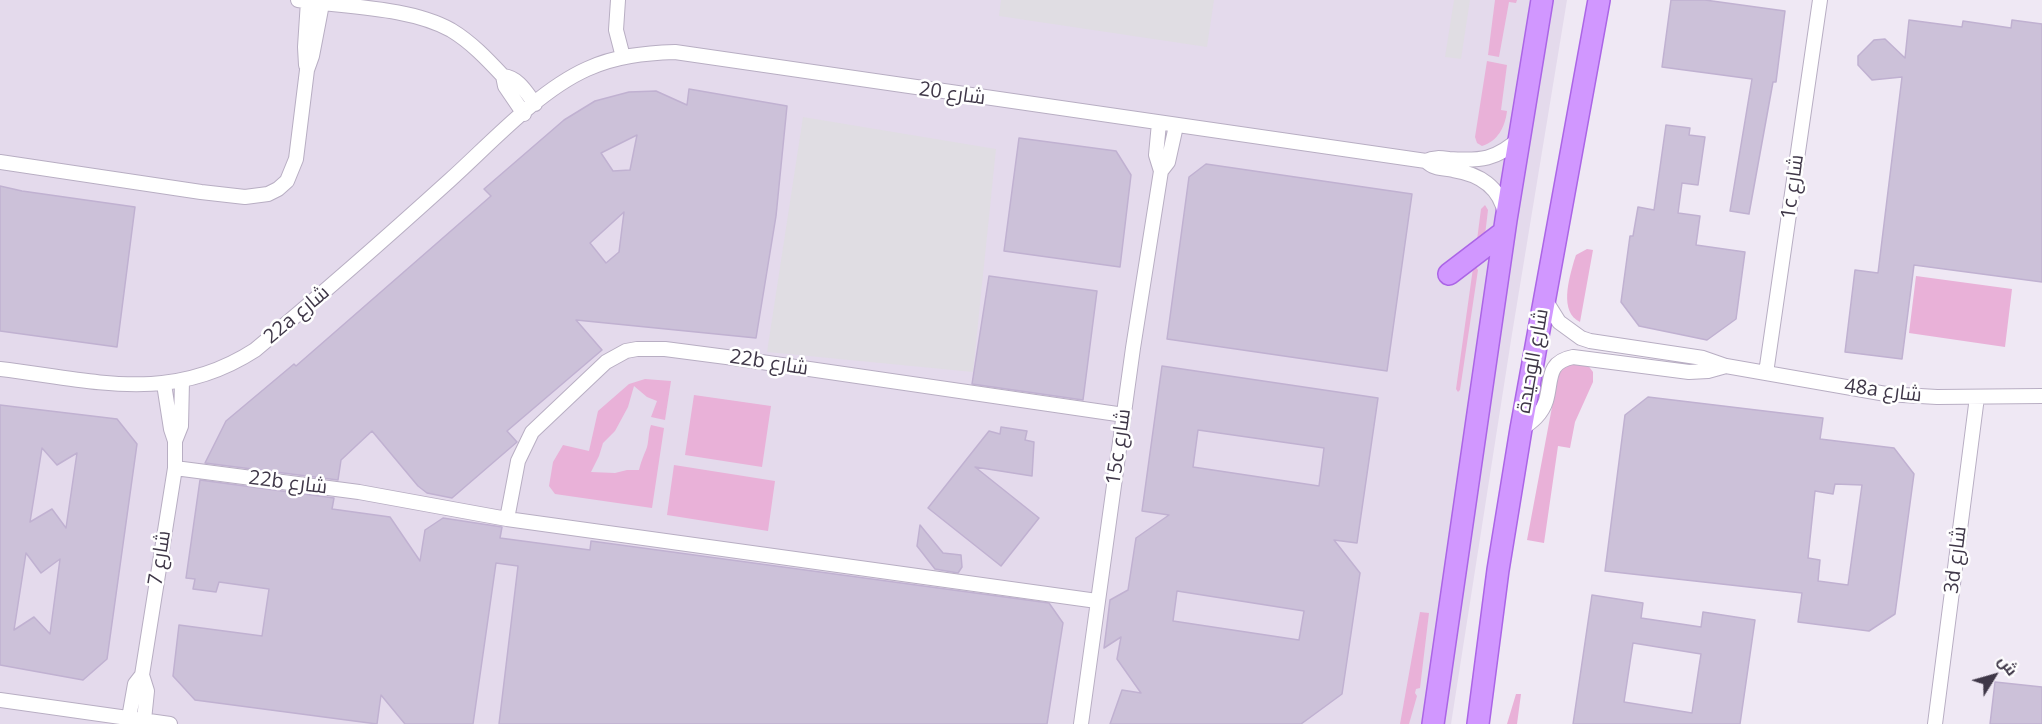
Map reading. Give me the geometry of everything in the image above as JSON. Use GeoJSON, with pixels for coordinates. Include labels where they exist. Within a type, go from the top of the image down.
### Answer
{"type":"FeatureCollection","features":[{"type":"Feature","properties":{"kind":"main road"},"geometry":{"type":"LineString","coordinates":[[1433,724],[1505,226],[1542,0]]}},
{"type":"Feature","properties":{"kind":"main road","name":"شارع الوحيدة"},"geometry":{"type":"LineString","coordinates":[[1478,724],[1498,570],[1521,429],[1599,0]]}},
{"type":"Feature","properties":{"kind":"main road"},"geometry":{"type":"LineString","coordinates":[[1449,274],[1505,226]]}},
{"type":"Feature","properties":{"kind":"street"},"geometry":{"type":"LineString","coordinates":[[618,0],[616,30],[623,57]]}},
{"type":"Feature","properties":{"kind":"street","name":"1c شارع"},"geometry":{"type":"LineString","coordinates":[[1767,373],[1820,0]]}},
{"type":"Feature","properties":{"kind":"street"},"geometry":{"type":"LineString","coordinates":[[307,70],[303,1],[418,17],[435,23],[465,40],[503,76],[505,86],[524,114]]}},
{"type":"Feature","properties":{"kind":"street"},"geometry":{"type":"LineString","coordinates":[[0,162],[245,197],[268,194],[278,189],[293,170],[307,70],[322,4]]}},
{"type":"Feature","properties":{"kind":"street","name":"شارع 20"},"geometry":{"type":"LineString","coordinates":[[535,104],[571,77],[596,65],[623,57],[675,52],[1426,161],[1438,158],[1481,160],[1496,156],[1520,138]]}},
{"type":"Feature","properties":{"kind":"street"},"geometry":{"type":"LineString","coordinates":[[503,76],[509,76],[519,82],[535,104]]}},
{"type":"Feature","properties":{"kind":"street","name":"22a شارع"},"geometry":{"type":"LineString","coordinates":[[0,369],[126,384],[164,384],[219,370],[255,350],[366,256],[535,104]]}},
{"type":"Feature","properties":{"kind":"street","name":"15c شارع"},"geometry":{"type":"LineString","coordinates":[[1081,724],[1161,171],[1156,155],[1159,123]]}},
{"type":"Feature","properties":{"kind":"street","name":"15c شارع"},"geometry":{"type":"LineString","coordinates":[[1161,171],[1168,162],[1176,126]]}},
{"type":"Feature","properties":{"kind":"street","name":"شارع 20"},"geometry":{"type":"LineString","coordinates":[[1426,161],[1433,167],[1469,173],[1480,178],[1498,196],[1503,208],[1505,226]]}},
{"type":"Feature","properties":{"kind":"street","name":"48a شارع"},"geometry":{"type":"LineString","coordinates":[[1544,298],[1559,322],[1581,338],[1590,341],[1703,358],[1726,366],[1886,394],[1977,397],[2042,396]]}},
{"type":"Feature","properties":{"kind":"street","name":"22b شارع"},"geometry":{"type":"LineString","coordinates":[[507,519],[518,461],[532,432],[606,362],[626,351],[666,349],[1124,415]]}},
{"type":"Feature","properties":{"kind":"street","name":"48a شارع"},"geometry":{"type":"LineString","coordinates":[[1521,429],[1532,423],[1540,413],[1546,402],[1551,372],[1560,361],[1566,358],[1689,372],[1708,371],[1726,366]]}},
{"type":"Feature","properties":{"kind":"street","name":"شارع 7"},"geometry":{"type":"LineString","coordinates":[[144,720],[147,691],[142,675],[174,468],[175,441],[181,426],[182,381]]}},
{"type":"Feature","properties":{"kind":"street","name":"شارع 7"},"geometry":{"type":"LineString","coordinates":[[164,384],[175,441]]}},
{"type":"Feature","properties":{"kind":"street","name":"3d شارع"},"geometry":{"type":"LineString","coordinates":[[1935,724],[1977,397]]}},
{"type":"Feature","properties":{"kind":"street","name":"22b شارع"},"geometry":{"type":"LineString","coordinates":[[174,468],[359,492],[507,519],[1097,601]]}},
{"type":"Feature","properties":{"kind":"street","name":"شارع 7"},"geometry":{"type":"LineString","coordinates":[[129,718],[135,684],[142,675]]}},
{"type":"Feature","properties":{"kind":"street"},"geometry":{"type":"LineString","coordinates":[[0,700],[170,724]]}},
{"type":"Feature","properties":{"kind":"shaded area"},"geometry":{"type":"Polygon","coordinates":[[[0,0],[1567,0],[1451,724],[0,724],[0,0]]]}},
{"type":"Feature","properties":{"kind":"shaded area"},"geometry":{"type":"Polygon","coordinates":[[[1001,0],[1214,0],[1207,47],[999,16],[1001,0]]]}},
{"type":"Feature","properties":{"kind":"shaded area"},"geometry":{"type":"Polygon","coordinates":[[[1454,0],[1470,0],[1461,59],[1445,57],[1454,0]]]}},
{"type":"Feature","properties":{"kind":"shaded area"},"geometry":{"type":"Polygon","coordinates":[[[1495,0],[1517,0],[1516,3],[1509,2],[1499,57],[1488,55],[1495,0]]]}},
{"type":"Feature","properties":{"kind":"shaded area"},"geometry":{"type":"Polygon","coordinates":[[[1487,61],[1507,65],[1501,110],[1507,111],[1500,133],[1488,144],[1482,146],[1477,143],[1475,137],[1487,61]]]}},
{"type":"Feature","properties":{"kind":"shaded area"},"geometry":{"type":"Polygon","coordinates":[[[803,117],[996,149],[973,372],[767,352],[803,117]]]}},
{"type":"Feature","properties":{"kind":"shaded area"},"geometry":{"type":"Polygon","coordinates":[[[1485,205],[1488,210],[1485,235],[1477,240],[1481,209],[1485,205]]]}},
{"type":"Feature","properties":{"kind":"shaded area"},"geometry":{"type":"Polygon","coordinates":[[[1587,249],[1593,250],[1580,322],[1570,311],[1567,294],[1576,255],[1587,249]]]}},
{"type":"Feature","properties":{"kind":"shaded area"},"geometry":{"type":"Polygon","coordinates":[[[1475,266],[1478,270],[1458,392],[1456,389],[1475,266]]]}},
{"type":"Feature","properties":{"kind":"shaded area"},"geometry":{"type":"Polygon","coordinates":[[[1916,276],[2012,289],[2005,347],[1909,333],[1916,276]]]}},
{"type":"Feature","properties":{"kind":"shaded area"},"geometry":{"type":"Polygon","coordinates":[[[1567,362],[1587,364],[1593,372],[1593,382],[1575,422],[1570,448],[1558,446],[1544,543],[1527,540],[1558,375],[1567,362]]]}},
{"type":"Feature","properties":{"kind":"shaded area"},"geometry":{"type":"Polygon","coordinates":[[[645,379],[671,381],[665,420],[651,417],[657,401],[647,397],[634,386],[628,407],[615,431],[603,443],[591,472],[615,473],[639,470],[647,447],[651,425],[664,428],[652,508],[555,494],[549,486],[553,462],[563,445],[589,451],[598,411],[629,384],[645,379]]]}},
{"type":"Feature","properties":{"kind":"shaded area"},"geometry":{"type":"Polygon","coordinates":[[[694,395],[771,406],[762,467],[685,455],[694,395]]]}},
{"type":"Feature","properties":{"kind":"shaded area"},"geometry":{"type":"Polygon","coordinates":[[[674,465],[775,481],[768,531],[667,515],[674,465]]]}},
{"type":"Feature","properties":{"kind":"shaded area"},"geometry":{"type":"Polygon","coordinates":[[[1420,612],[1429,613],[1420,688],[1416,689],[1417,696],[1409,724],[1400,724],[1420,612]]]}},
{"type":"Feature","properties":{"kind":"shaded area"},"geometry":{"type":"Polygon","coordinates":[[[1516,694],[1521,694],[1517,724],[1507,724],[1516,694]]]}},
{"type":"Feature","properties":{"kind":"building"},"geometry":{"type":"Polygon","coordinates":[[[1671,0],[1705,0],[1785,11],[1776,82],[1773,82],[1749,214],[1730,211],[1752,79],[1662,67],[1671,0]]]}},
{"type":"Feature","properties":{"kind":"building"},"geometry":{"type":"Polygon","coordinates":[[[1909,20],[1962,27],[1963,21],[2011,28],[2012,20],[2042,24],[2042,282],[1914,265],[1902,359],[1845,352],[1855,270],[1878,273],[1902,77],[1872,80],[1858,65],[1858,56],[1874,40],[1885,39],[1905,58],[1909,20]]]}},
{"type":"Feature","properties":{"kind":"building"},"geometry":{"type":"Polygon","coordinates":[[[689,89],[787,106],[776,216],[756,338],[576,320],[602,350],[507,431],[517,442],[452,498],[427,493],[418,486],[372,431],[341,460],[338,480],[205,463],[226,421],[294,364],[296,366],[491,196],[484,189],[564,120],[595,101],[629,92],[656,91],[687,105],[689,89]],[[637,135],[601,153],[613,171],[630,170],[637,135]],[[624,212],[590,243],[606,263],[619,252],[624,212]]]}},
{"type":"Feature","properties":{"kind":"building"},"geometry":{"type":"Polygon","coordinates":[[[1666,125],[1690,128],[1689,135],[1705,137],[1698,185],[1682,183],[1678,213],[1700,216],[1696,245],[1745,252],[1736,319],[1707,340],[1639,326],[1621,302],[1630,236],[1633,236],[1638,207],[1654,210],[1666,125]]]}},
{"type":"Feature","properties":{"kind":"building"},"geometry":{"type":"Polygon","coordinates":[[[1019,138],[1116,151],[1131,175],[1120,267],[1004,251],[1019,138]]]}},
{"type":"Feature","properties":{"kind":"building"},"geometry":{"type":"Polygon","coordinates":[[[1206,164],[1412,194],[1387,371],[1167,339],[1189,177],[1206,164]]]}},
{"type":"Feature","properties":{"kind":"building"},"geometry":{"type":"Polygon","coordinates":[[[0,186],[135,207],[117,347],[0,331],[0,186]]]}},
{"type":"Feature","properties":{"kind":"building"},"geometry":{"type":"Polygon","coordinates":[[[989,276],[1097,291],[1083,400],[972,384],[989,276]]]}},
{"type":"Feature","properties":{"kind":"building"},"geometry":{"type":"Polygon","coordinates":[[[1162,366],[1378,398],[1357,543],[1334,540],[1360,573],[1342,694],[1301,724],[1110,724],[1122,690],[1141,693],[1117,659],[1121,637],[1104,648],[1110,600],[1128,590],[1136,538],[1169,515],[1142,511],[1162,366]],[[1198,430],[1193,467],[1319,486],[1324,448],[1198,430]],[[1177,591],[1173,621],[1299,640],[1304,611],[1177,591]]]}},
{"type":"Feature","properties":{"kind":"building"},"geometry":{"type":"Polygon","coordinates":[[[1648,397],[1823,418],[1820,439],[1894,448],[1914,474],[1895,614],[1869,631],[1798,622],[1802,593],[1605,571],[1625,415],[1648,397]],[[1835,484],[1833,494],[1815,491],[1808,558],[1820,560],[1818,581],[1848,585],[1862,485],[1835,484]]]}},
{"type":"Feature","properties":{"kind":"building"},"geometry":{"type":"Polygon","coordinates":[[[0,405],[117,419],[137,444],[107,659],[83,680],[0,665],[0,405]],[[42,448],[30,522],[52,509],[66,528],[77,453],[57,465],[42,448]],[[26,553],[14,630],[34,617],[50,634],[60,559],[41,573],[26,553]]]}},
{"type":"Feature","properties":{"kind":"building"},"geometry":{"type":"Polygon","coordinates":[[[1001,427],[1027,431],[1025,440],[1034,442],[1032,476],[975,467],[1039,518],[1001,566],[928,508],[989,431],[1000,434],[1001,427]]]}},
{"type":"Feature","properties":{"kind":"building"},"geometry":{"type":"Polygon","coordinates":[[[200,480],[334,498],[332,509],[390,517],[420,561],[425,530],[443,518],[502,527],[500,538],[590,550],[591,541],[1049,603],[1063,623],[1047,724],[499,724],[518,566],[496,563],[473,724],[405,724],[381,695],[377,724],[195,700],[173,676],[179,625],[262,636],[269,589],[219,582],[216,592],[193,589],[195,579],[186,578],[200,480]]]}},
{"type":"Feature","properties":{"kind":"building"},"geometry":{"type":"Polygon","coordinates":[[[920,525],[943,553],[961,555],[962,567],[958,573],[935,569],[917,546],[920,525]]]}},
{"type":"Feature","properties":{"kind":"building"},"geometry":{"type":"Polygon","coordinates":[[[1592,595],[1643,603],[1641,618],[1701,627],[1703,612],[1755,620],[1740,724],[1573,724],[1592,595]],[[1633,643],[1624,702],[1692,713],[1701,654],[1633,643]]]}},
{"type":"Feature","properties":{"kind":"building"},"geometry":{"type":"Polygon","coordinates":[[[1995,682],[2042,687],[2042,724],[1990,724],[1995,682]]]}}]}
